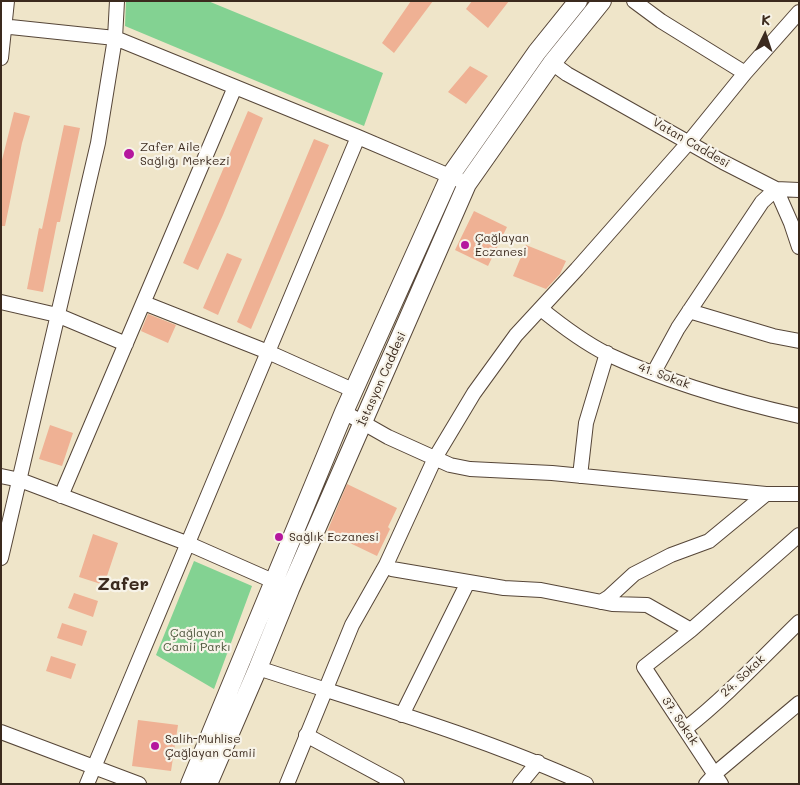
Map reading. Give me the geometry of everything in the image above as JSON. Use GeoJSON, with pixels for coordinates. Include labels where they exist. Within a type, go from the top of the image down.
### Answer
{"type":"FeatureCollection","features":[{"type":"Feature","properties":{"kind":"main road","name":"İstasyon Caddesi"},"geometry":{"type":"LineString","coordinates":[[208,784],[258,668],[282,585],[344,412],[450,176],[537,52],[578,1]]}},
{"type":"Feature","properties":{"kind":"main road","name":"İstasyon Caddesi"},"geometry":{"type":"LineString","coordinates":[[190,784],[282,585],[363,422],[467,184],[552,63],[602,1]]}},
{"type":"Feature","properties":{"kind":"street"},"geometry":{"type":"LineString","coordinates":[[1,58],[3,26],[8,1]]}},
{"type":"Feature","properties":{"kind":"street"},"geometry":{"type":"LineString","coordinates":[[1,558],[98,143],[115,38],[117,1]]}},
{"type":"Feature","properties":{"kind":"street"},"geometry":{"type":"LineString","coordinates":[[634,1],[661,21],[745,73]]}},
{"type":"Feature","properties":{"kind":"street"},"geometry":{"type":"LineString","coordinates":[[287,784],[352,625],[386,565],[435,458],[474,393],[516,335],[689,142],[745,73],[799,12]]}},
{"type":"Feature","properties":{"kind":"street"},"geometry":{"type":"LineString","coordinates":[[3,26],[115,38],[358,137],[467,184]]}},
{"type":"Feature","properties":{"kind":"street","name":"Vatan Caddesi"},"geometry":{"type":"LineString","coordinates":[[552,63],[567,74],[723,162],[776,189]]}},
{"type":"Feature","properties":{"kind":"street"},"geometry":{"type":"LineString","coordinates":[[61,496],[235,87]]}},
{"type":"Feature","properties":{"kind":"street"},"geometry":{"type":"LineString","coordinates":[[87,784],[358,137]]}},
{"type":"Feature","properties":{"kind":"street"},"geometry":{"type":"LineString","coordinates":[[654,372],[678,328],[762,202],[776,189],[799,190]]}},
{"type":"Feature","properties":{"kind":"street"},"geometry":{"type":"LineString","coordinates":[[776,189],[799,247]]}},
{"type":"Feature","properties":{"kind":"street"},"geometry":{"type":"LineString","coordinates":[[1,302],[58,315],[126,344]]}},
{"type":"Feature","properties":{"kind":"street"},"geometry":{"type":"LineString","coordinates":[[144,303],[268,352],[354,391]]}},
{"type":"Feature","properties":{"kind":"street","name":"41. Sokak"},"geometry":{"type":"LineString","coordinates":[[541,309],[566,329],[607,353],[715,394],[799,416]]}},
{"type":"Feature","properties":{"kind":"street"},"geometry":{"type":"LineString","coordinates":[[689,311],[773,336],[799,341]]}},
{"type":"Feature","properties":{"kind":"street"},"geometry":{"type":"LineString","coordinates":[[580,476],[586,423],[607,353]]}},
{"type":"Feature","properties":{"kind":"street"},"geometry":{"type":"LineString","coordinates":[[344,412],[388,438],[450,465],[470,469],[580,476],[766,494],[799,494]]}},
{"type":"Feature","properties":{"kind":"street"},"geometry":{"type":"LineString","coordinates":[[1,476],[20,480],[188,544],[282,585]]}},
{"type":"Feature","properties":{"kind":"street"},"geometry":{"type":"LineString","coordinates":[[601,602],[634,574],[671,556],[709,541],[766,494]]}},
{"type":"Feature","properties":{"kind":"street"},"geometry":{"type":"LineString","coordinates":[[386,565],[392,569],[504,588],[541,590],[601,602],[647,605],[691,630],[799,535]]}},
{"type":"Feature","properties":{"kind":"street"},"geometry":{"type":"LineString","coordinates":[[402,715],[468,582]]}},
{"type":"Feature","properties":{"kind":"street","name":"24. Sokak"},"geometry":{"type":"LineString","coordinates":[[685,729],[698,719],[799,622]]}},
{"type":"Feature","properties":{"kind":"street","name":"37. Sokak"},"geometry":{"type":"LineString","coordinates":[[691,630],[644,667],[685,729],[714,781]]}},
{"type":"Feature","properties":{"kind":"street"},"geometry":{"type":"LineString","coordinates":[[258,668],[538,762],[586,784]]}},
{"type":"Feature","properties":{"kind":"street"},"geometry":{"type":"LineString","coordinates":[[714,781],[799,703]]}},
{"type":"Feature","properties":{"kind":"street"},"geometry":{"type":"LineString","coordinates":[[1,732],[140,784]]}},
{"type":"Feature","properties":{"kind":"street"},"geometry":{"type":"LineString","coordinates":[[306,735],[397,784]]}},
{"type":"Feature","properties":{"kind":"street"},"geometry":{"type":"LineString","coordinates":[[520,784],[538,762]]}},
{"type":"Feature","properties":{"kind":"green space"},"geometry":{"type":"Polygon","coordinates":[[[126,1],[208,1],[383,73],[364,126],[125,26],[126,1]]]}},
{"type":"Feature","properties":{"kind":"green space","name":"Çağlayan Camii Parkı"},"geometry":{"type":"Polygon","coordinates":[[[194,561],[252,586],[214,689],[156,655],[194,561]]]}},
{"type":"Feature","properties":{"kind":"building"},"geometry":{"type":"Polygon","coordinates":[[[411,1],[433,1],[394,53],[382,43],[411,1]]]}},
{"type":"Feature","properties":{"kind":"building"},"geometry":{"type":"Polygon","coordinates":[[[472,1],[509,1],[488,28],[466,9],[472,1]]]}},
{"type":"Feature","properties":{"kind":"building"},"geometry":{"type":"Polygon","coordinates":[[[470,66],[488,76],[466,104],[448,92],[470,66]]]}},
{"type":"Feature","properties":{"kind":"building"},"geometry":{"type":"Polygon","coordinates":[[[248,111],[263,118],[198,270],[183,263],[248,111]]]}},
{"type":"Feature","properties":{"kind":"building"},"geometry":{"type":"Polygon","coordinates":[[[14,112],[30,116],[22,143],[5,226],[1,226],[1,164],[14,112]]]}},
{"type":"Feature","properties":{"kind":"building"},"geometry":{"type":"Polygon","coordinates":[[[64,125],[80,128],[60,222],[57,222],[43,292],[27,289],[39,228],[42,229],[64,125]]]}},
{"type":"Feature","properties":{"kind":"building"},"geometry":{"type":"Polygon","coordinates":[[[314,139],[329,145],[251,329],[237,322],[314,139]]]}},
{"type":"Feature","properties":{"kind":"building"},"geometry":{"type":"Polygon","coordinates":[[[474,211],[507,227],[488,266],[455,250],[474,211]]]}},
{"type":"Feature","properties":{"kind":"building"},"geometry":{"type":"Polygon","coordinates":[[[526,245],[566,261],[560,274],[546,289],[513,276],[526,245]]]}},
{"type":"Feature","properties":{"kind":"building"},"geometry":{"type":"Polygon","coordinates":[[[227,253],[242,259],[218,315],[203,308],[227,253]]]}},
{"type":"Feature","properties":{"kind":"building"},"geometry":{"type":"Polygon","coordinates":[[[148,314],[176,325],[168,343],[141,331],[148,314]]]}},
{"type":"Feature","properties":{"kind":"building"},"geometry":{"type":"Polygon","coordinates":[[[50,425],[73,433],[62,466],[39,459],[50,425]]]}},
{"type":"Feature","properties":{"kind":"building"},"geometry":{"type":"Polygon","coordinates":[[[347,484],[397,508],[388,527],[390,529],[377,556],[327,532],[347,484]]]}},
{"type":"Feature","properties":{"kind":"building"},"geometry":{"type":"Polygon","coordinates":[[[93,534],[118,543],[104,585],[79,577],[93,534]]]}},
{"type":"Feature","properties":{"kind":"building"},"geometry":{"type":"Polygon","coordinates":[[[74,593],[98,601],[93,617],[68,608],[74,593]]]}},
{"type":"Feature","properties":{"kind":"building"},"geometry":{"type":"Polygon","coordinates":[[[62,623],[87,631],[82,646],[57,638],[62,623]]]}},
{"type":"Feature","properties":{"kind":"building"},"geometry":{"type":"Polygon","coordinates":[[[51,656],[76,664],[71,679],[46,671],[51,656]]]}},
{"type":"Feature","properties":{"kind":"building","name":"Salih-Muhlise Çağlayan Camii"},"geometry":{"type":"Polygon","coordinates":[[[138,720],[178,725],[171,771],[132,766],[138,720]]]}},
{"type":"Feature","properties":{"kind":"place","name":"Zafer Aile Sağlığı Merkezi"},"geometry":{"type":"Point","coordinates":[129,154]}},
{"type":"Feature","properties":{"kind":"place","name":"Çağlayan Eczanesi"},"geometry":{"type":"Point","coordinates":[465,245]}},
{"type":"Feature","properties":{"kind":"place","name":"Sağlık Eczanesi"},"geometry":{"type":"Point","coordinates":[279,537]}},
{"type":"Feature","properties":{"kind":"place","name":"Salih-Muhlise Çağlayan Camii"},"geometry":{"type":"Point","coordinates":[155,746]}},
{"type":"Feature","properties":{"kind":"district","name":"Zafer"},"geometry":{"type":"Point","coordinates":[123,584]}}]}
